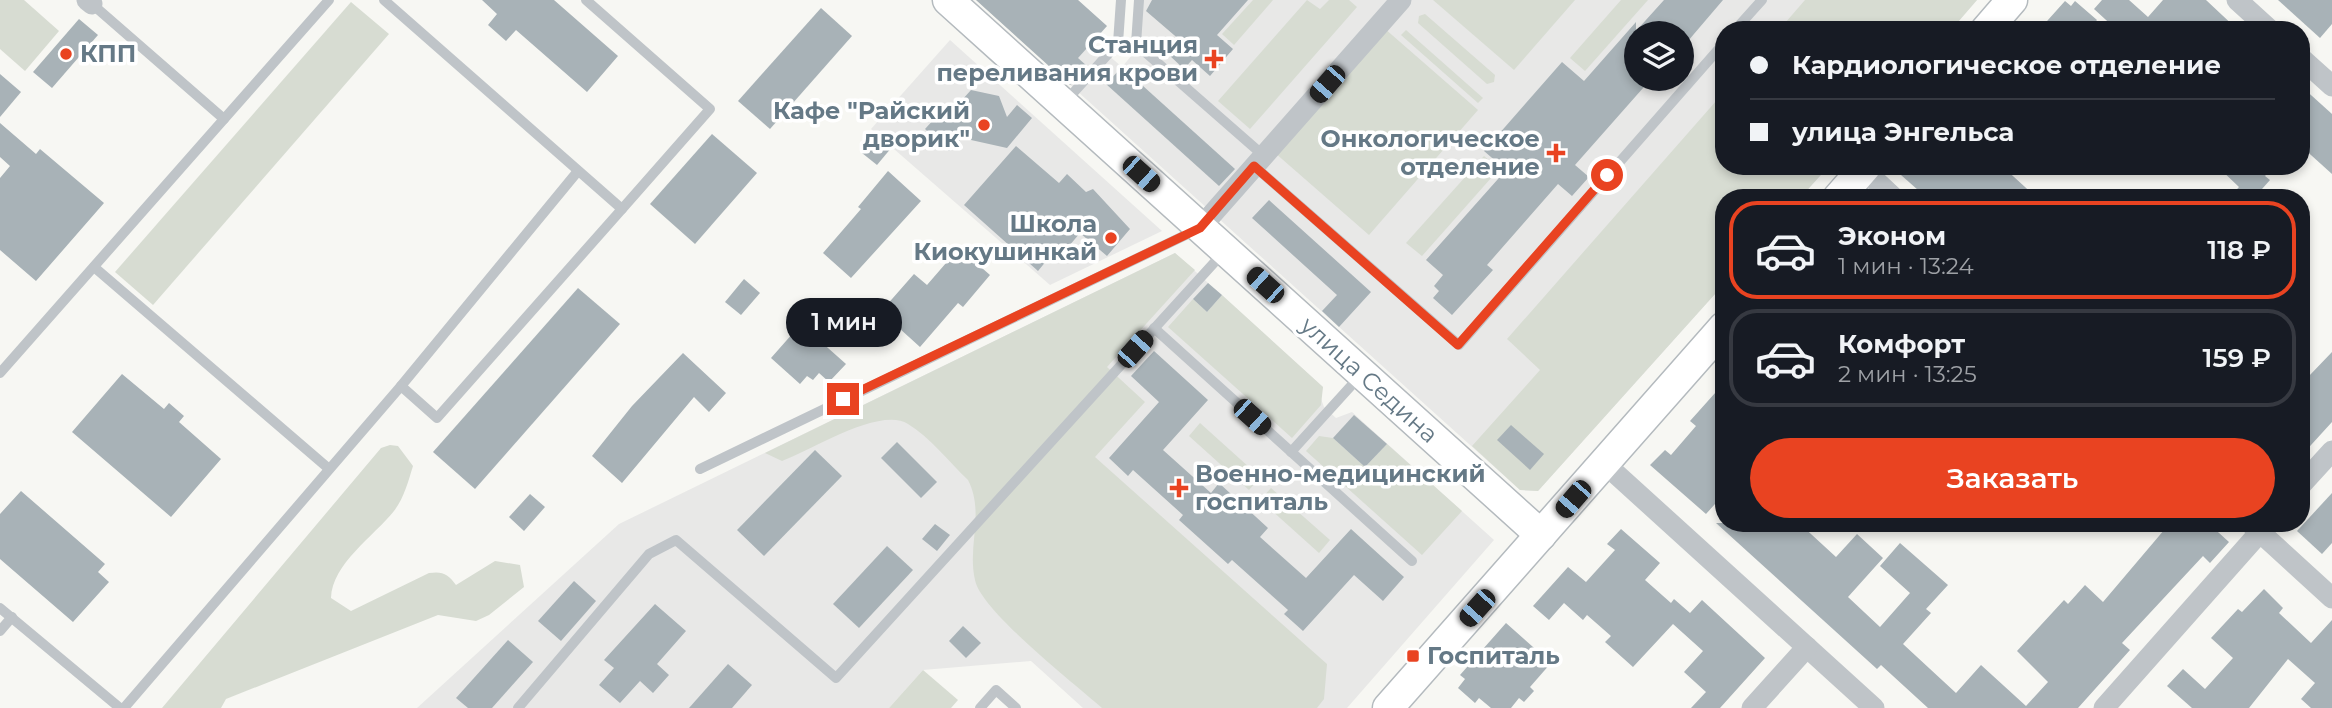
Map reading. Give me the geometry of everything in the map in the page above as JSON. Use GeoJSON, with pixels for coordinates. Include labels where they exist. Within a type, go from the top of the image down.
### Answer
{"type":"FeatureCollection","features":[{"type":"Feature","properties":{"kind":"street","name":"улица Седина"},"geometry":{"type":"LineString","coordinates":[[948,0],[1541,535]]}},
{"type":"Feature","properties":{"kind":"street"},"geometry":{"type":"LineString","coordinates":[[1200,228],[1401,0]]}},
{"type":"Feature","properties":{"kind":"street"},"geometry":{"type":"LineString","coordinates":[[1994,21],[2012,0]]}},
{"type":"Feature","properties":{"kind":"street"},"geometry":{"type":"LineString","coordinates":[[2237,0],[2260,21]]}},
{"type":"Feature","properties":{"kind":"street"},"geometry":{"type":"LineString","coordinates":[[2310,66],[2332,86]]}},
{"type":"Feature","properties":{"kind":"street"},"geometry":{"type":"LineString","coordinates":[[1846,189],[1858,175]]}},
{"type":"Feature","properties":{"kind":"street"},"geometry":{"type":"LineString","coordinates":[[1871,175],[1885,189]]}},
{"type":"Feature","properties":{"kind":"street"},"geometry":{"type":"LineString","coordinates":[[1388,708],[1715,337]]}},
{"type":"Feature","properties":{"kind":"street"},"geometry":{"type":"LineString","coordinates":[[2310,475],[2332,451]]}},
{"type":"Feature","properties":{"kind":"street"},"geometry":{"type":"LineString","coordinates":[[1604,463],[1874,708]]}},
{"type":"Feature","properties":{"kind":"street"},"geometry":{"type":"LineString","coordinates":[[2104,708],[2254,532]]}},
{"type":"Feature","properties":{"kind":"street"},"geometry":{"type":"LineString","coordinates":[[2265,532],[2332,598]]}},
{"type":"Feature","properties":{"kind":"street"},"geometry":{"type":"LineString","coordinates":[[1752,708],[1807,647]]}},
{"type":"Feature","properties":{"kind":"lane"},"geometry":{"type":"LineString","coordinates":[[0,373],[329,0]]}},
{"type":"Feature","properties":{"kind":"lane"},"geometry":{"type":"LineString","coordinates":[[384,0],[622,209]]}},
{"type":"Feature","properties":{"kind":"lane"},"geometry":{"type":"LineString","coordinates":[[401,386],[438,418],[710,109],[586,0]]}},
{"type":"Feature","properties":{"kind":"lane"},"geometry":{"type":"LineString","coordinates":[[1063,104],[1118,43],[1121,0]]}},
{"type":"Feature","properties":{"kind":"lane"},"geometry":{"type":"LineString","coordinates":[[1139,0],[1136,44],[1458,345],[1715,53]]}},
{"type":"Feature","properties":{"kind":"lane"},"geometry":{"type":"LineString","coordinates":[[1743,21],[1762,0]]}},
{"type":"Feature","properties":{"kind":"lane"},"geometry":{"type":"LineString","coordinates":[[90,2],[224,119]]}},
{"type":"Feature","properties":{"kind":"lane"},"geometry":{"type":"LineString","coordinates":[[0,608],[122,708],[401,386],[578,171]]}},
{"type":"Feature","properties":{"kind":"lane"},"geometry":{"type":"LineString","coordinates":[[700,468],[1200,228]]}},
{"type":"Feature","properties":{"kind":"lane"},"geometry":{"type":"LineString","coordinates":[[518,708],[649,554],[676,540],[836,678],[1225,250]]}},
{"type":"Feature","properties":{"kind":"lane"},"geometry":{"type":"LineString","coordinates":[[94,267],[328,468]]}},
{"type":"Feature","properties":{"kind":"lane"},"geometry":{"type":"LineString","coordinates":[[1154,328],[1412,561]]}},
{"type":"Feature","properties":{"kind":"lane"},"geometry":{"type":"LineString","coordinates":[[1291,452],[1363,373]]}},
{"type":"Feature","properties":{"kind":"lane"},"geometry":{"type":"LineString","coordinates":[[0,631],[12,617]]}},
{"type":"Feature","properties":{"kind":"lane"},"geometry":{"type":"LineString","coordinates":[[980,708],[996,690],[1016,708]]}},
{"type":"Feature","properties":{"kind":"shaded area"},"geometry":{"type":"Polygon","coordinates":[[[0,0],[24,0],[59,31],[25,71],[0,49],[0,0]]]}},
{"type":"Feature","properties":{"kind":"shaded area"},"geometry":{"type":"Polygon","coordinates":[[[976,0],[1078,0],[1107,26],[1093,42],[1122,67],[1132,55],[1136,0],[1977,0],[1959,21],[1715,21],[1715,175],[1821,175],[1808,189],[1715,189],[1715,294],[1538,491],[1520,490],[976,0]]]}},
{"type":"Feature","properties":{"kind":"shaded area"},"geometry":{"type":"Polygon","coordinates":[[[1253,0],[1273,0],[1234,45],[1222,34],[1253,0]]]}},
{"type":"Feature","properties":{"kind":"shaded area"},"geometry":{"type":"Polygon","coordinates":[[[1307,0],[1320,9],[1329,0],[1349,0],[1357,7],[1250,129],[1218,101],[1307,0]]]}},
{"type":"Feature","properties":{"kind":"shaded area"},"geometry":{"type":"Polygon","coordinates":[[[1433,0],[1575,0],[1514,70],[1433,0]]]}},
{"type":"Feature","properties":{"kind":"shaded area"},"geometry":{"type":"Polygon","coordinates":[[[1621,0],[1648,0],[1629,21],[1624,21],[1624,27],[1585,71],[1570,58],[1621,0]]]}},
{"type":"Feature","properties":{"kind":"shaded area"},"geometry":{"type":"Polygon","coordinates":[[[1805,0],[1977,0],[1959,21],[1787,21],[1805,0]]]}},
{"type":"Feature","properties":{"kind":"shaded area"},"geometry":{"type":"Polygon","coordinates":[[[351,2],[389,34],[153,305],[115,272],[351,2]]]}},
{"type":"Feature","properties":{"kind":"shaded area"},"geometry":{"type":"Polygon","coordinates":[[[1425,14],[1495,75],[1494,82],[1487,84],[1418,23],[1419,16],[1425,14]]]}},
{"type":"Feature","properties":{"kind":"shaded area"},"geometry":{"type":"Polygon","coordinates":[[[1384,28],[1478,110],[1369,235],[1274,152],[1384,28]]]}},
{"type":"Feature","properties":{"kind":"shaded area"},"geometry":{"type":"Polygon","coordinates":[[[1406,30],[1483,98],[1478,103],[1401,35],[1406,30]]]}},
{"type":"Feature","properties":{"kind":"shaded area"},"geometry":{"type":"Polygon","coordinates":[[[950,40],[1162,231],[1050,285],[871,129],[950,40]]]}},
{"type":"Feature","properties":{"kind":"shaded area"},"geometry":{"type":"Polygon","coordinates":[[[1715,102],[1715,175],[1821,175],[1808,189],[1715,189],[1715,294],[1538,491],[1520,490],[1472,446],[1540,370],[1507,339],[1715,102]]]}},
{"type":"Feature","properties":{"kind":"shaded area"},"geometry":{"type":"Polygon","coordinates":[[[1484,156],[1499,169],[1422,256],[1406,243],[1484,156]]]}},
{"type":"Feature","properties":{"kind":"shaded area"},"geometry":{"type":"Polygon","coordinates":[[[1175,253],[1323,387],[1320,396],[1324,407],[1336,418],[1352,412],[1494,540],[1347,708],[1083,708],[1031,661],[923,670],[889,708],[417,708],[619,524],[1175,253]]]}},
{"type":"Feature","properties":{"kind":"shaded area"},"geometry":{"type":"Polygon","coordinates":[[[1175,253],[1195,270],[1107,367],[1145,402],[1095,457],[1327,664],[1324,699],[1317,708],[1102,708],[1010,628],[981,593],[973,567],[976,517],[973,492],[968,480],[916,429],[896,420],[880,421],[845,432],[782,461],[765,453],[1175,253]]]}},
{"type":"Feature","properties":{"kind":"shaded area"},"geometry":{"type":"Polygon","coordinates":[[[1222,295],[1323,387],[1321,405],[1292,438],[1168,327],[1193,299],[1207,312],[1222,295]]]}},
{"type":"Feature","properties":{"kind":"shaded area"},"geometry":{"type":"Polygon","coordinates":[[[1200,423],[1260,477],[1249,490],[1189,436],[1200,423]]]}},
{"type":"Feature","properties":{"kind":"shaded area"},"geometry":{"type":"Polygon","coordinates":[[[1319,436],[1333,438],[1365,467],[1387,444],[1462,511],[1422,555],[1306,451],[1319,436]]]}},
{"type":"Feature","properties":{"kind":"shaded area"},"geometry":{"type":"Polygon","coordinates":[[[398,446],[413,466],[405,490],[386,521],[346,562],[333,586],[331,598],[351,611],[429,573],[445,574],[456,585],[495,561],[520,565],[524,587],[489,615],[476,621],[438,615],[226,699],[221,708],[162,708],[381,448],[398,446]]]}},
{"type":"Feature","properties":{"kind":"shaded area"},"geometry":{"type":"Polygon","coordinates":[[[1271,488],[1330,540],[1319,553],[1260,500],[1271,488]]]}},
{"type":"Feature","properties":{"kind":"shaded area"},"geometry":{"type":"Polygon","coordinates":[[[923,670],[958,700],[951,708],[889,708],[923,670]]]}},
{"type":"Feature","properties":{"kind":"building"},"geometry":{"type":"Polygon","coordinates":[[[482,0],[554,0],[618,56],[587,92],[516,30],[506,41],[488,25],[497,14],[482,0]]]}},
{"type":"Feature","properties":{"kind":"building"},"geometry":{"type":"Polygon","coordinates":[[[976,0],[1078,0],[1107,26],[1078,58],[1087,66],[1070,85],[976,0]]]}},
{"type":"Feature","properties":{"kind":"building"},"geometry":{"type":"Polygon","coordinates":[[[1152,0],[1248,0],[1217,35],[1233,49],[1210,76],[1192,60],[1184,69],[1169,55],[1181,41],[1146,11],[1152,0]]]}},
{"type":"Feature","properties":{"kind":"building"},"geometry":{"type":"Polygon","coordinates":[[[1664,0],[1723,0],[1694,34],[1694,21],[1645,21],[1664,0]]]}},
{"type":"Feature","properties":{"kind":"building"},"geometry":{"type":"Polygon","coordinates":[[[2102,0],[2129,0],[2148,17],[2163,0],[2206,0],[2228,21],[2107,21],[2094,9],[2102,0]]]}},
{"type":"Feature","properties":{"kind":"building"},"geometry":{"type":"Polygon","coordinates":[[[2278,0],[2332,0],[2332,24],[2320,38],[2310,29],[2310,21],[2301,21],[2278,0]]]}},
{"type":"Feature","properties":{"kind":"building"},"geometry":{"type":"Polygon","coordinates":[[[2065,1],[2071,6],[2075,1],[2097,20],[2096,21],[2047,21],[2065,1]]]}},
{"type":"Feature","properties":{"kind":"building"},"geometry":{"type":"Polygon","coordinates":[[[821,8],[852,36],[770,129],[738,101],[821,8]]]}},
{"type":"Feature","properties":{"kind":"building","name":"КПП"},"geometry":{"type":"Polygon","coordinates":[[[79,19],[98,35],[52,88],[33,72],[79,19]]]}},
{"type":"Feature","properties":{"kind":"building"},"geometry":{"type":"Polygon","coordinates":[[[1624,36],[1624,91],[1640,91],[1575,165],[1589,177],[1572,196],[1558,184],[1487,265],[1493,270],[1452,315],[1433,298],[1439,291],[1434,286],[1443,275],[1426,260],[1506,170],[1484,151],[1562,62],[1584,81],[1624,36]]]}},
{"type":"Feature","properties":{"kind":"building"},"geometry":{"type":"Polygon","coordinates":[[[1122,67],[1235,169],[1219,186],[1106,84],[1122,67]]]}},
{"type":"Feature","properties":{"kind":"building"},"geometry":{"type":"Polygon","coordinates":[[[0,74],[21,92],[0,117],[0,74]]]}},
{"type":"Feature","properties":{"kind":"building"},"geometry":{"type":"Polygon","coordinates":[[[971,90],[999,96],[1007,117],[1017,105],[1032,118],[1007,148],[962,138],[949,151],[925,129],[946,106],[952,111],[971,90]]]}},
{"type":"Feature","properties":{"kind":"building"},"geometry":{"type":"Polygon","coordinates":[[[2310,94],[2332,114],[2332,174],[2310,154],[2310,94]]]}},
{"type":"Feature","properties":{"kind":"building"},"geometry":{"type":"Polygon","coordinates":[[[0,123],[36,154],[40,149],[104,203],[36,281],[0,250],[0,178],[10,166],[0,157],[0,123]]]}},
{"type":"Feature","properties":{"kind":"building"},"geometry":{"type":"Polygon","coordinates":[[[712,134],[757,173],[695,244],[650,204],[712,134]]]}},
{"type":"Feature","properties":{"kind":"building"},"geometry":{"type":"Polygon","coordinates":[[[878,135],[892,147],[877,165],[862,153],[878,135]]]}},
{"type":"Feature","properties":{"kind":"building"},"geometry":{"type":"Polygon","coordinates":[[[1016,146],[1059,183],[1067,174],[1086,192],[1093,189],[1130,229],[1107,256],[1080,233],[1058,259],[1052,254],[1038,271],[964,205],[1016,146]]]}},
{"type":"Feature","properties":{"kind":"building"},"geometry":{"type":"Polygon","coordinates":[[[888,171],[921,201],[851,278],[823,253],[861,209],[858,207],[888,171]]]}},
{"type":"Feature","properties":{"kind":"building"},"geometry":{"type":"Polygon","coordinates":[[[1901,175],[2012,175],[2027,189],[1917,189],[1901,175]]]}},
{"type":"Feature","properties":{"kind":"building"},"geometry":{"type":"Polygon","coordinates":[[[2226,175],[2266,175],[2270,180],[2262,189],[2237,189],[2239,187],[2226,175]]]}},
{"type":"Feature","properties":{"kind":"building"},"geometry":{"type":"Polygon","coordinates":[[[1269,200],[1371,292],[1339,327],[1322,311],[1337,295],[1252,218],[1269,200]]]}},
{"type":"Feature","properties":{"kind":"building"},"geometry":{"type":"Polygon","coordinates":[[[959,248],[990,275],[963,307],[958,303],[920,347],[899,328],[895,333],[883,323],[891,313],[885,307],[914,274],[927,285],[959,248]]]}},
{"type":"Feature","properties":{"kind":"building"},"geometry":{"type":"Polygon","coordinates":[[[744,279],[760,293],[741,315],[725,302],[744,279]]]}},
{"type":"Feature","properties":{"kind":"building"},"geometry":{"type":"Polygon","coordinates":[[[1208,283],[1222,295],[1207,312],[1193,299],[1208,283]]]}},
{"type":"Feature","properties":{"kind":"building"},"geometry":{"type":"Polygon","coordinates":[[[578,288],[620,324],[475,489],[433,452],[578,288]]]}},
{"type":"Feature","properties":{"kind":"building"},"geometry":{"type":"Polygon","coordinates":[[[801,324],[846,364],[829,382],[819,373],[813,380],[807,376],[800,384],[771,358],[801,324]]]}},
{"type":"Feature","properties":{"kind":"building","name":"Военно-медицинский госпиталь"},"geometry":{"type":"Polygon","coordinates":[[[1154,351],[1208,400],[1163,450],[1211,493],[1219,483],[1268,528],[1260,537],[1306,578],[1351,529],[1404,577],[1383,601],[1354,575],[1303,631],[1284,614],[1288,610],[1232,560],[1228,564],[1179,520],[1183,515],[1133,470],[1128,476],[1109,458],[1159,402],[1131,376],[1154,351]]]}},
{"type":"Feature","properties":{"kind":"building"},"geometry":{"type":"Polygon","coordinates":[[[2332,352],[2332,422],[2310,446],[2310,375],[2332,352]]]}},
{"type":"Feature","properties":{"kind":"building"},"geometry":{"type":"Polygon","coordinates":[[[683,353],[726,393],[709,412],[694,397],[622,483],[592,456],[632,406],[683,353]]]}},
{"type":"Feature","properties":{"kind":"building"},"geometry":{"type":"Polygon","coordinates":[[[122,374],[164,409],[169,403],[184,416],[179,422],[221,459],[171,517],[72,432],[122,374]]]}},
{"type":"Feature","properties":{"kind":"building"},"geometry":{"type":"Polygon","coordinates":[[[1715,393],[1715,504],[1706,514],[1650,465],[1665,450],[1671,455],[1696,426],[1690,421],[1715,393]]]}},
{"type":"Feature","properties":{"kind":"building"},"geometry":{"type":"Polygon","coordinates":[[[1354,415],[1387,444],[1365,467],[1333,438],[1354,415]]]}},
{"type":"Feature","properties":{"kind":"building"},"geometry":{"type":"Polygon","coordinates":[[[1511,425],[1544,454],[1530,470],[1497,440],[1511,425]]]}},
{"type":"Feature","properties":{"kind":"building"},"geometry":{"type":"Polygon","coordinates":[[[897,442],[937,482],[921,498],[881,458],[897,442]]]}},
{"type":"Feature","properties":{"kind":"building"},"geometry":{"type":"Polygon","coordinates":[[[815,450],[842,476],[764,556],[737,530],[815,450]]]}},
{"type":"Feature","properties":{"kind":"building"},"geometry":{"type":"Polygon","coordinates":[[[21,491],[105,564],[98,572],[109,582],[73,622],[0,559],[0,514],[21,491]]]}},
{"type":"Feature","properties":{"kind":"building"},"geometry":{"type":"Polygon","coordinates":[[[2332,493],[2332,543],[2322,554],[2298,532],[2310,532],[2310,517],[2332,493]]]}},
{"type":"Feature","properties":{"kind":"building"},"geometry":{"type":"Polygon","coordinates":[[[530,494],[545,507],[524,531],[509,517],[530,494]]]}},
{"type":"Feature","properties":{"kind":"building"},"geometry":{"type":"Polygon","coordinates":[[[935,524],[950,535],[937,551],[922,539],[935,524]]]}},
{"type":"Feature","properties":{"kind":"building"},"geometry":{"type":"Polygon","coordinates":[[[1621,529],[1660,563],[1645,580],[1671,603],[1674,599],[1690,613],[1702,600],[1765,658],[1720,708],[1691,708],[1706,692],[1684,672],[1703,651],[1673,624],[1633,667],[1605,642],[1611,636],[1587,615],[1583,620],[1564,603],[1549,620],[1533,606],[1568,567],[1586,582],[1615,550],[1607,544],[1621,529]]]}},
{"type":"Feature","properties":{"kind":"building"},"geometry":{"type":"Polygon","coordinates":[[[1726,532],[1809,532],[1836,557],[1857,534],[1883,558],[1848,597],[1880,627],[1910,593],[1880,566],[1900,543],[1948,585],[1926,609],[1931,613],[1903,644],[1956,693],[1981,665],[2026,706],[2048,682],[2017,651],[2064,600],[2068,604],[2085,585],[2103,602],[2162,532],[2218,532],[2229,542],[2210,563],[2203,556],[2122,643],[2130,650],[2078,708],[1928,708],[1881,665],[1877,669],[1726,532]]]}},
{"type":"Feature","properties":{"kind":"building"},"geometry":{"type":"Polygon","coordinates":[[[887,546],[913,570],[859,628],[833,604],[887,546]]]}},
{"type":"Feature","properties":{"kind":"building"},"geometry":{"type":"Polygon","coordinates":[[[574,581],[596,601],[561,641],[538,621],[574,581]]]}},
{"type":"Feature","properties":{"kind":"building"},"geometry":{"type":"Polygon","coordinates":[[[2264,589],[2283,608],[2279,613],[2311,643],[2332,620],[2332,708],[2311,708],[2301,699],[2315,683],[2288,659],[2249,708],[2192,708],[2167,686],[2183,669],[2205,689],[2233,658],[2211,638],[2238,609],[2242,612],[2264,589]]]}},
{"type":"Feature","properties":{"kind":"building"},"geometry":{"type":"Polygon","coordinates":[[[655,604],[686,631],[657,664],[669,675],[653,693],[640,681],[620,703],[599,685],[614,668],[604,660],[655,604]]]}},
{"type":"Feature","properties":{"kind":"building"},"geometry":{"type":"Polygon","coordinates":[[[1506,623],[1551,663],[1530,687],[1534,691],[1524,702],[1519,698],[1511,708],[1491,708],[1479,698],[1475,703],[1458,688],[1465,679],[1460,675],[1506,623]]]}},
{"type":"Feature","properties":{"kind":"building"},"geometry":{"type":"Polygon","coordinates":[[[963,626],[981,643],[966,658],[949,641],[963,626]]]}},
{"type":"Feature","properties":{"kind":"building"},"geometry":{"type":"Polygon","coordinates":[[[508,640],[533,662],[492,708],[468,708],[456,698],[508,640]]]}},
{"type":"Feature","properties":{"kind":"building"},"geometry":{"type":"Polygon","coordinates":[[[728,664],[752,685],[732,708],[689,708],[728,664]]]}},
{"type":"Feature","properties":{"kind":"place","name":"КПП"},"geometry":{"type":"Point","coordinates":[66,54]}},
{"type":"Feature","properties":{"kind":"place","name":"Станция переливания крови"},"geometry":{"type":"Point","coordinates":[1214,59]}},
{"type":"Feature","properties":{"kind":"place","name":"Кафе \"Райский дворик\""},"geometry":{"type":"Point","coordinates":[984,125]}},
{"type":"Feature","properties":{"kind":"place","name":"Онкологическое отделение"},"geometry":{"type":"Point","coordinates":[1556,153]}},
{"type":"Feature","properties":{"kind":"place","name":"Школа Киокушинкай"},"geometry":{"type":"Point","coordinates":[1111,238]}},
{"type":"Feature","properties":{"kind":"place","name":"Военно-медицинский госпиталь"},"geometry":{"type":"Point","coordinates":[1179,488]}},
{"type":"Feature","properties":{"kind":"place","name":"Госпиталь"},"geometry":{"type":"Point","coordinates":[1413,656]}},
{"type":"Feature","properties":{"kind":"route"},"geometry":{"type":"LineString","coordinates":[[843,399],[1200,228],[1254,166],[1458,345],[1607,175]]}}]}
